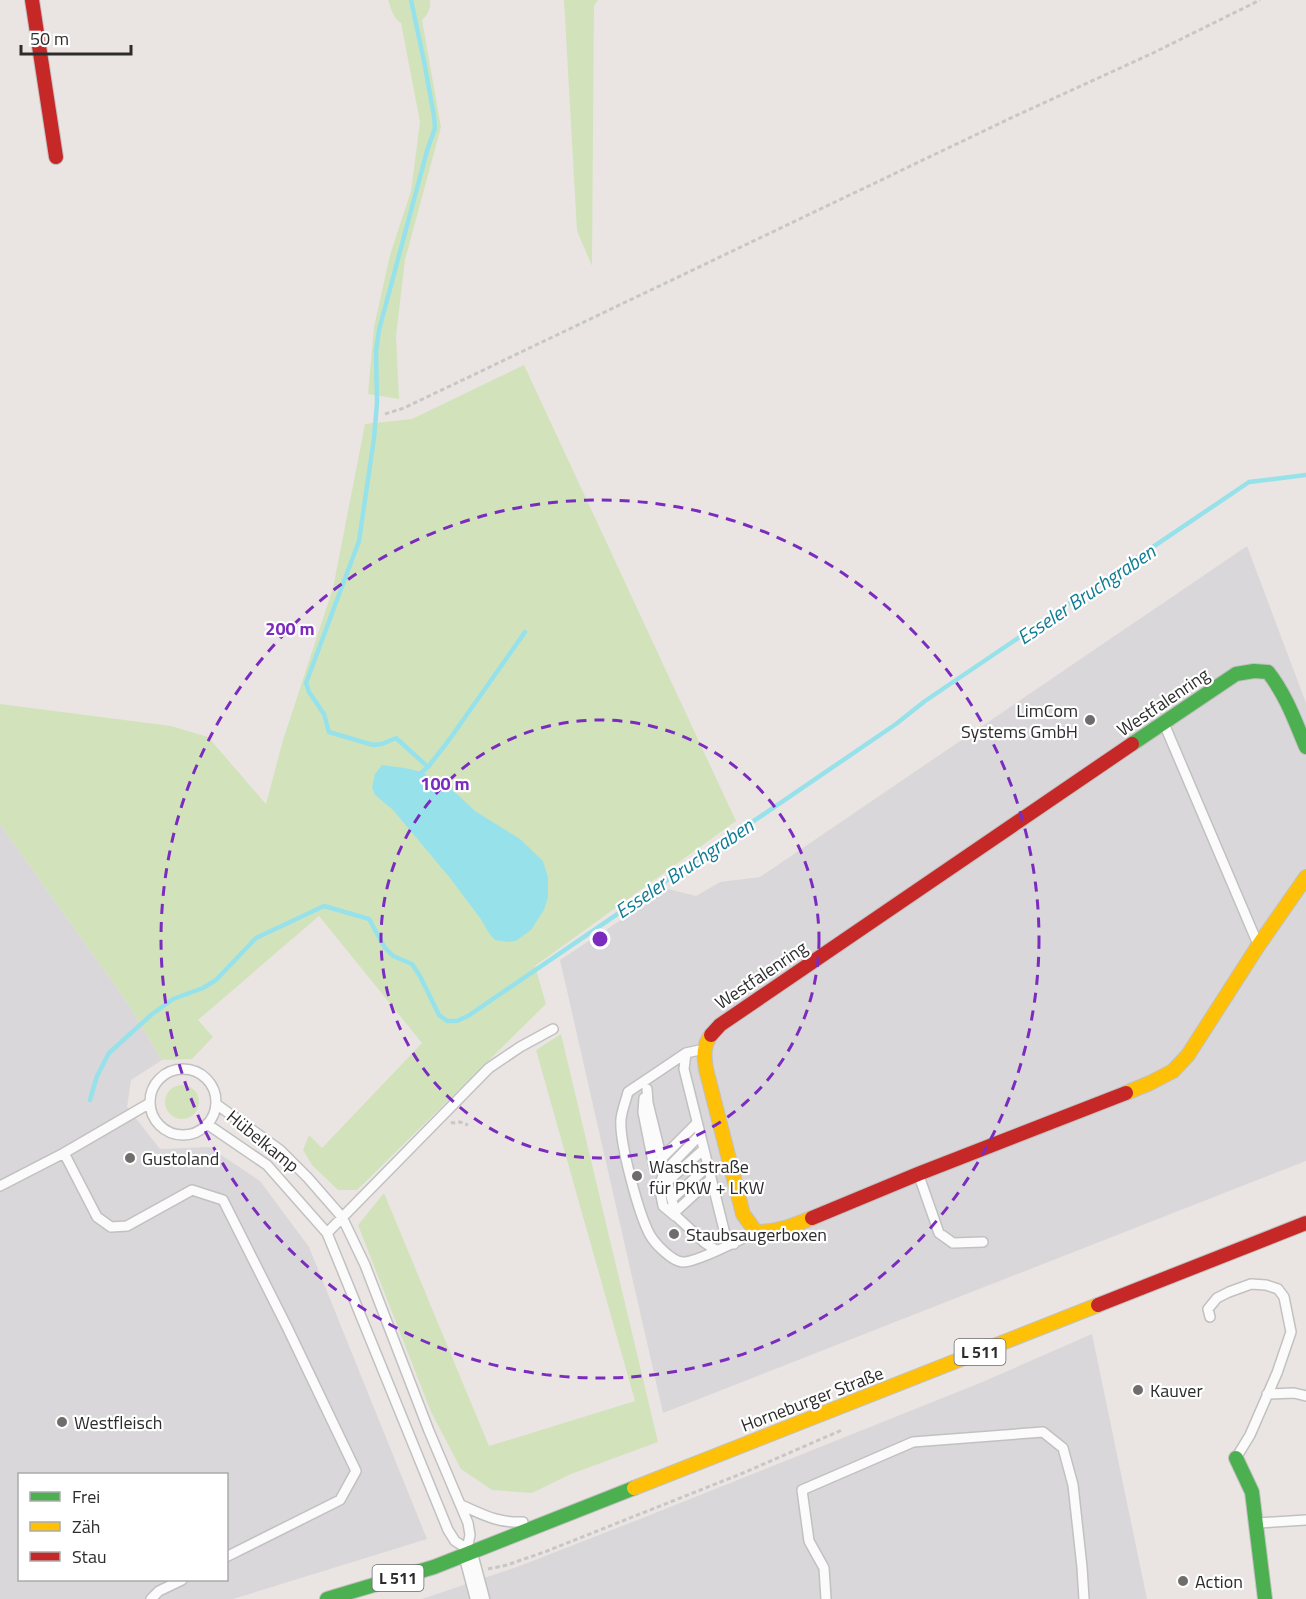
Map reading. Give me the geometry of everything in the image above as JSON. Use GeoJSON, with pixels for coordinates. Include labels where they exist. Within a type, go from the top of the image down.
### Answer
{"type":"FeatureCollection","features":[{"type":"Feature","properties":{"kind":"street"},"geometry":{"type":"LineString","coordinates":[[32,0],[56,158]]}},
{"type":"Feature","properties":{"kind":"street","name":"Westfalenring"},"geometry":{"type":"LineString","coordinates":[[704,1049],[709,1036],[720,1024],[1236,674],[1254,671],[1268,672],[1285,695],[1306,747]]}},
{"type":"Feature","properties":{"kind":"street"},"geometry":{"type":"LineString","coordinates":[[704,1049],[706,1069],[743,1214],[748,1224],[756,1232],[772,1232],[786,1228],[1150,1083],[1173,1071],[1188,1055],[1258,946],[1306,877]]}},
{"type":"Feature","properties":{"kind":"street","name":"Horneburger Straße"},"geometry":{"type":"LineString","coordinates":[[327,1599],[434,1567],[467,1551],[552,1520],[1306,1223]]}},
{"type":"Feature","properties":{"kind":"street"},"geometry":{"type":"LineString","coordinates":[[1236,1458],[1252,1492],[1265,1599]]}},
{"type":"Feature","properties":{"kind":"street"},"geometry":{"type":"LineString","coordinates":[[467,1551],[480,1599]]}},
{"type":"Feature","properties":{"kind":"lane"},"geometry":{"type":"LineString","coordinates":[[1164,723],[1258,946]]}},
{"type":"Feature","properties":{"kind":"lane"},"geometry":{"type":"LineString","coordinates":[[327,1233],[489,1068],[552,1029]]}},
{"type":"Feature","properties":{"kind":"lane"},"geometry":{"type":"LineString","coordinates":[[704,1049],[686,1053],[628,1092],[621,1120],[625,1153],[640,1211],[651,1237],[668,1255],[682,1262],[734,1244],[756,1232]]}},
{"type":"Feature","properties":{"kind":"lane"},"geometry":{"type":"LineString","coordinates":[[686,1053],[684,1069],[711,1179],[726,1238],[734,1244]]}},
{"type":"Feature","properties":{"kind":"lane","name":"Hübelkamp"},"geometry":{"type":"LineString","coordinates":[[183,1069],[200,1074],[209,1082],[216,1104],[280,1150],[342,1217],[365,1265],[429,1431],[468,1523],[470,1535],[467,1551],[455,1541],[448,1530],[327,1233],[267,1165],[207,1125],[190,1134],[181,1135],[163,1128],[151,1113],[150,1103],[150,1094],[159,1078],[166,1073],[183,1069]]}},
{"type":"Feature","properties":{"kind":"lane"},"geometry":{"type":"LineString","coordinates":[[646,1079],[648,1103],[675,1214]]}},
{"type":"Feature","properties":{"kind":"lane"},"geometry":{"type":"LineString","coordinates":[[647,1089],[643,1112],[649,1147],[654,1167],[665,1171]]}},
{"type":"Feature","properties":{"kind":"lane"},"geometry":{"type":"LineString","coordinates":[[0,1186],[64,1153],[150,1103]]}},
{"type":"Feature","properties":{"kind":"lane"},"geometry":{"type":"LineString","coordinates":[[207,1125],[216,1104]]}},
{"type":"Feature","properties":{"kind":"lane"},"geometry":{"type":"LineString","coordinates":[[662,1158],[697,1123]]}},
{"type":"Feature","properties":{"kind":"lane"},"geometry":{"type":"LineString","coordinates":[[700,1135],[665,1171],[659,1185],[663,1206],[716,1250]]}},
{"type":"Feature","properties":{"kind":"lane"},"geometry":{"type":"LineString","coordinates":[[668,1182],[704,1149]]}},
{"type":"Feature","properties":{"kind":"lane"},"geometry":{"type":"LineString","coordinates":[[267,1165],[280,1150]]}},
{"type":"Feature","properties":{"kind":"lane"},"geometry":{"type":"LineString","coordinates":[[64,1153],[98,1217],[111,1227],[127,1226],[192,1190],[223,1200],[356,1471],[340,1500],[228,1556]]}},
{"type":"Feature","properties":{"kind":"lane"},"geometry":{"type":"LineString","coordinates":[[672,1199],[708,1166]]}},
{"type":"Feature","properties":{"kind":"lane"},"geometry":{"type":"LineString","coordinates":[[918,1174],[939,1233],[952,1244],[983,1242]]}},
{"type":"Feature","properties":{"kind":"lane"},"geometry":{"type":"LineString","coordinates":[[675,1214],[711,1179]]}},
{"type":"Feature","properties":{"kind":"lane"},"geometry":{"type":"LineString","coordinates":[[1210,1317],[1208,1309],[1217,1298],[1251,1284],[1266,1284],[1278,1289],[1284,1297],[1291,1332],[1277,1373],[1250,1436],[1236,1458]]}},
{"type":"Feature","properties":{"kind":"lane"},"geometry":{"type":"LineString","coordinates":[[1267,1394],[1294,1393],[1306,1396]]}},
{"type":"Feature","properties":{"kind":"lane"},"geometry":{"type":"LineString","coordinates":[[825,1599],[824,1568],[809,1541],[802,1490],[913,1442],[1042,1432],[1064,1448],[1073,1485],[1084,1599]]}},
{"type":"Feature","properties":{"kind":"lane"},"geometry":{"type":"LineString","coordinates":[[461,1505],[493,1519],[509,1522],[552,1520]]}},
{"type":"Feature","properties":{"kind":"lane"},"geometry":{"type":"LineString","coordinates":[[1257,1523],[1306,1520]]}},
{"type":"Feature","properties":{"kind":"lane"},"geometry":{"type":"LineString","coordinates":[[151,1599],[159,1591],[180,1581]]}},
{"type":"Feature","properties":{"kind":"path"},"geometry":{"type":"LineString","coordinates":[[385,414],[404,408],[1153,53],[1260,0]]}},
{"type":"Feature","properties":{"kind":"shaded area"},"geometry":{"type":"Polygon","coordinates":[[[1247,546],[1306,703],[1306,1161],[663,1413],[560,960],[668,889],[696,896],[720,882],[760,877],[1247,546]]]}},
{"type":"Feature","properties":{"kind":"shaded area"},"geometry":{"type":"Polygon","coordinates":[[[0,824],[126,1001],[162,1060],[131,1080],[127,1107],[160,1149],[209,1147],[260,1181],[309,1247],[427,1539],[233,1599],[0,1599],[0,824]]]}},
{"type":"Feature","properties":{"kind":"shaded area"},"geometry":{"type":"Polygon","coordinates":[[[1092,1334],[1147,1599],[422,1599],[517,1567],[640,1519],[980,1383],[1092,1334]]]}},
{"type":"Feature","properties":{"kind":"green space"},"geometry":{"type":"Polygon","coordinates":[[[388,0],[430,0],[429,11],[422,20],[441,127],[405,260],[396,336],[399,399],[368,394],[374,327],[390,255],[411,191],[420,122],[401,23],[394,16],[388,0]]]}},
{"type":"Feature","properties":{"kind":"green space"},"geometry":{"type":"Polygon","coordinates":[[[564,0],[598,0],[594,6],[592,266],[577,231],[564,0]]]}},
{"type":"Feature","properties":{"kind":"green space"},"geometry":{"type":"Polygon","coordinates":[[[524,365],[736,821],[535,966],[546,1004],[357,1190],[338,1190],[312,1165],[303,1150],[309,1135],[322,1148],[422,1043],[319,916],[198,1020],[213,1037],[192,1059],[162,1060],[126,1001],[0,824],[0,704],[171,726],[208,737],[266,804],[283,740],[333,588],[365,424],[412,419],[524,365]]]}},
{"type":"Feature","properties":{"kind":"green space"},"geometry":{"type":"Polygon","coordinates":[[[561,1034],[658,1442],[571,1474],[532,1493],[492,1490],[461,1469],[431,1412],[358,1225],[384,1193],[489,1446],[635,1401],[536,1050],[561,1034]]]}},
{"type":"Feature","properties":{"kind":"green space"},"geometry":{"type":"Polygon","coordinates":[[[182,1085],[194,1090],[199,1102],[194,1114],[182,1119],[170,1114],[165,1102],[170,1090],[182,1085]]]}},
{"type":"Feature","properties":{"kind":"water"},"geometry":{"type":"Polygon","coordinates":[[[382,765],[422,772],[441,783],[455,792],[475,811],[520,839],[543,861],[548,877],[548,897],[544,910],[531,930],[516,941],[495,940],[450,878],[393,810],[375,795],[372,787],[375,774],[382,765]]]}},
{"type":"Feature","properties":{"kind":"waterway"},"geometry":{"type":"LineString","coordinates":[[411,0],[435,128],[379,330],[376,351],[377,403],[374,438],[359,541],[306,683],[309,692],[324,714],[329,732],[373,745],[396,738],[428,767],[422,772]]}},
{"type":"Feature","properties":{"kind":"waterway","name":"Esseler Bruchgraben"},"geometry":{"type":"LineString","coordinates":[[90,1100],[97,1076],[109,1053],[151,1015],[173,999],[203,988],[216,980],[256,938],[324,906],[369,919],[385,948],[393,956],[412,964],[439,1015],[447,1021],[457,1021],[468,1016],[896,724],[925,701],[1249,482],[1306,475]]}},
{"type":"Feature","properties":{"kind":"waterway"},"geometry":{"type":"LineString","coordinates":[[428,767],[525,632]]}},
{"type":"Feature","properties":{"kind":"traffic: fast"},"geometry":{"type":"LineString","coordinates":[[1132,744],[1236,674],[1254,671],[1268,672],[1290,708],[1306,747]]}},
{"type":"Feature","properties":{"kind":"traffic: fast"},"geometry":{"type":"LineString","coordinates":[[1236,1458],[1252,1492],[1265,1599]]}},
{"type":"Feature","properties":{"kind":"traffic: fast"},"geometry":{"type":"LineString","coordinates":[[327,1599],[434,1567],[634,1488]]}},
{"type":"Feature","properties":{"kind":"traffic: slow"},"geometry":{"type":"LineString","coordinates":[[1126,1093],[1173,1071],[1188,1055],[1258,946],[1306,877]]}},
{"type":"Feature","properties":{"kind":"traffic: slow"},"geometry":{"type":"LineString","coordinates":[[711,1035],[705,1051],[706,1069],[743,1214],[756,1232],[778,1230],[812,1218]]}},
{"type":"Feature","properties":{"kind":"traffic: slow"},"geometry":{"type":"LineString","coordinates":[[634,1488],[1098,1305]]}},
{"type":"Feature","properties":{"kind":"traffic: jam"},"geometry":{"type":"LineString","coordinates":[[32,0],[56,157]]}},
{"type":"Feature","properties":{"kind":"traffic: jam"},"geometry":{"type":"LineString","coordinates":[[711,1035],[720,1025],[1132,744]]}},
{"type":"Feature","properties":{"kind":"traffic: jam"},"geometry":{"type":"LineString","coordinates":[[812,1218],[1126,1093]]}},
{"type":"Feature","properties":{"kind":"traffic: jam"},"geometry":{"type":"LineString","coordinates":[[1098,1305],[1306,1223]]}},
{"type":"Feature","properties":{"kind":"place","name":"LimCom Systems GmbH"},"geometry":{"type":"Point","coordinates":[1090,720]}},
{"type":"Feature","properties":{"kind":"place","name":"Gustoland"},"geometry":{"type":"Point","coordinates":[130,1158]}},
{"type":"Feature","properties":{"kind":"place","name":"Waschstraße für PKW + LKW"},"geometry":{"type":"Point","coordinates":[637,1176]}},
{"type":"Feature","properties":{"kind":"place","name":"Staubsaugerboxen"},"geometry":{"type":"Point","coordinates":[674,1234]}},
{"type":"Feature","properties":{"kind":"place","name":"Kauver"},"geometry":{"type":"Point","coordinates":[1138,1390]}},
{"type":"Feature","properties":{"kind":"place","name":"Westfleisch"},"geometry":{"type":"Point","coordinates":[62,1422]}},
{"type":"Feature","properties":{"kind":"place","name":"Action"},"geometry":{"type":"Point","coordinates":[1183,1581]}}]}
